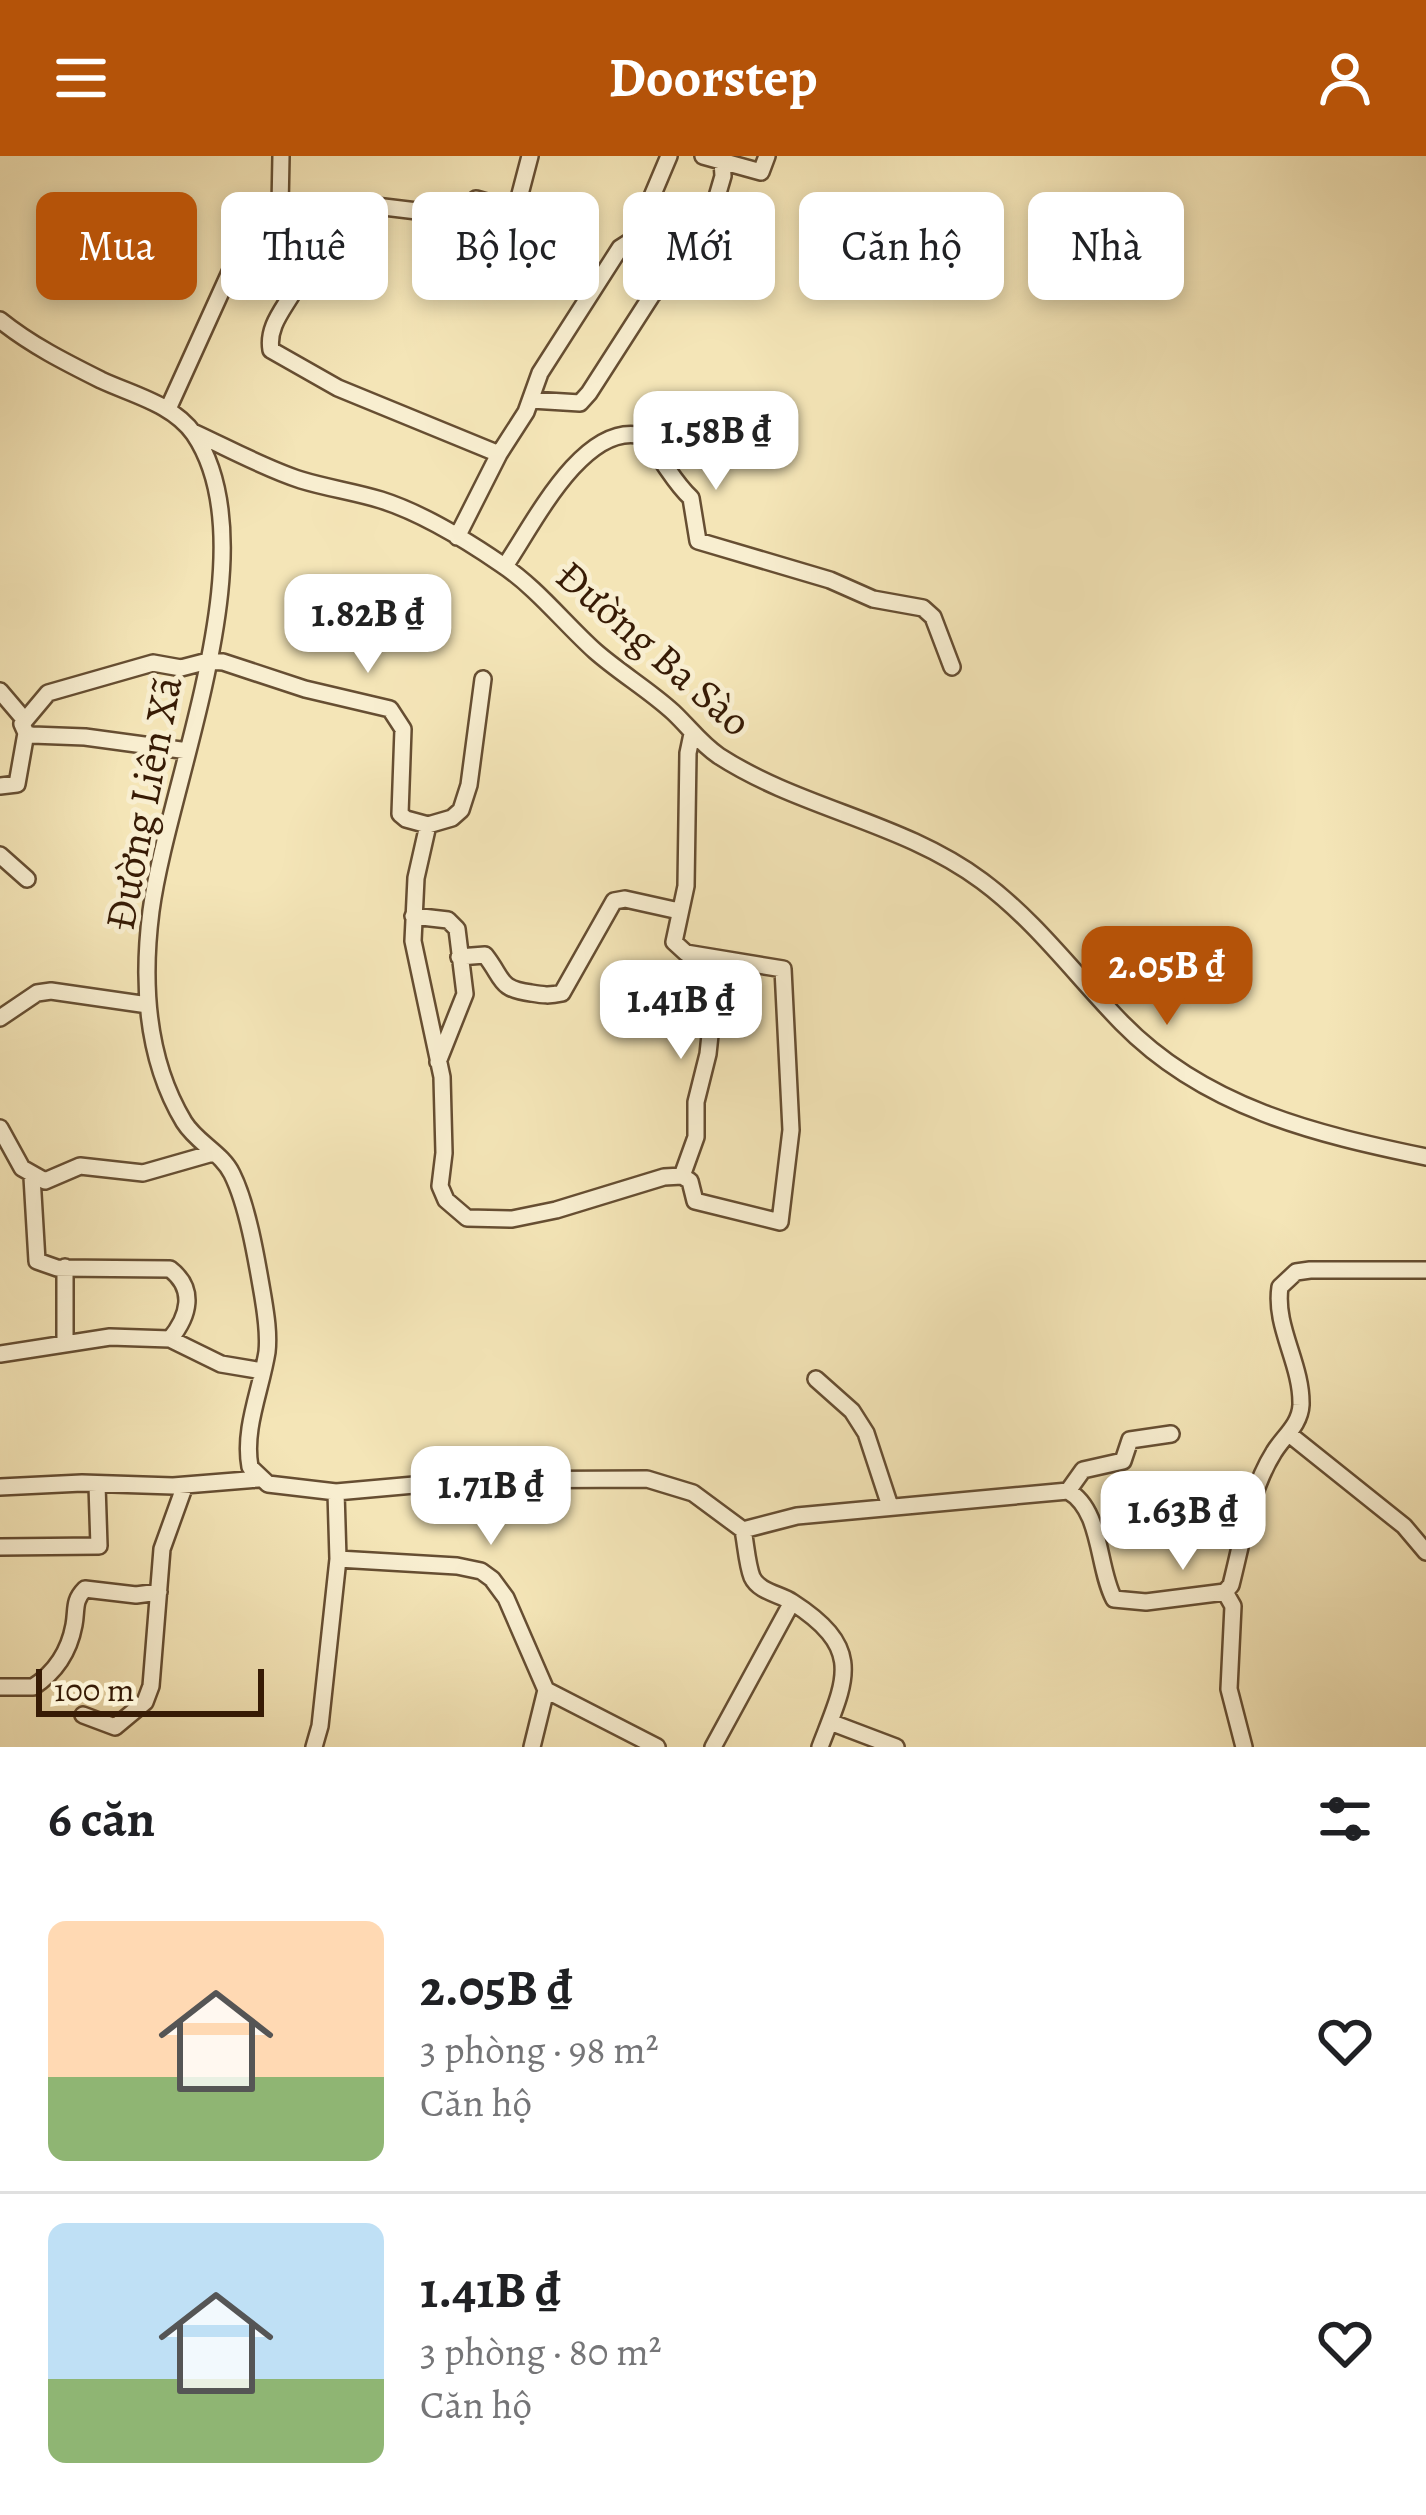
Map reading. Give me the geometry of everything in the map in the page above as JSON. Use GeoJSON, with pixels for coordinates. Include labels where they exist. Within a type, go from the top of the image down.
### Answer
{"type":"FeatureCollection","features":[{"type":"Feature","properties":{"kind":"street"},"geometry":{"type":"LineString","coordinates":[[280,192],[281,156]]}},
{"type":"Feature","properties":{"kind":"street"},"geometry":{"type":"LineString","coordinates":[[388,207],[442,214],[460,212],[476,199],[508,208],[520,198],[530,156]]}},
{"type":"Feature","properties":{"kind":"street"},"geometry":{"type":"LineString","coordinates":[[457,537],[531,400],[540,373],[608,265],[634,239],[669,156]]}},
{"type":"Feature","properties":{"kind":"street"},"geometry":{"type":"LineString","coordinates":[[703,156],[761,172],[767,156]]}},
{"type":"Feature","properties":{"kind":"street"},"geometry":{"type":"LineString","coordinates":[[531,400],[580,404],[589,393],[652,295],[682,264],[716,200],[722,161]]}},
{"type":"Feature","properties":{"kind":"street"},"geometry":{"type":"LineString","coordinates":[[168,409],[221,292]]}},
{"type":"Feature","properties":{"kind":"street"},"geometry":{"type":"LineString","coordinates":[[286,300],[268,337],[271,350],[338,388],[499,454]]}},
{"type":"Feature","properties":{"kind":"street","name":"Đường Liên Xã"},"geometry":{"type":"LineString","coordinates":[[0,320],[54,357],[168,409],[193,432],[218,489],[224,559],[208,661],[151,910],[148,1005],[151,1035],[167,1090],[185,1124],[223,1161],[235,1180],[258,1272],[267,1326],[247,1452],[258,1479]]}},
{"type":"Feature","properties":{"kind":"street","name":"Đường Ba Sào"},"geometry":{"type":"LineString","coordinates":[[193,432],[300,480],[387,501],[505,566],[594,650],[718,755],[759,777],[880,825],[943,855],[983,881],[1124,1025],[1178,1067],[1281,1123],[1426,1157]]}},
{"type":"Feature","properties":{"kind":"street"},"geometry":{"type":"LineString","coordinates":[[505,566],[586,453],[613,436],[638,435],[659,458],[671,482],[691,498],[698,541],[830,580],[873,598],[923,608],[933,617],[952,667]]}},
{"type":"Feature","properties":{"kind":"street"},"geometry":{"type":"LineString","coordinates":[[0,786],[17,784],[25,726],[48,693],[153,663],[181,668],[208,661],[390,709],[404,729],[400,814],[428,825],[452,818],[465,800],[483,679]]}},
{"type":"Feature","properties":{"kind":"street"},"geometry":{"type":"LineString","coordinates":[[0,691],[25,726],[188,751]]}},
{"type":"Feature","properties":{"kind":"street"},"geometry":{"type":"LineString","coordinates":[[428,825],[413,916],[415,957],[439,1062],[444,1122],[440,1186],[446,1199],[467,1218],[512,1219],[616,1193],[639,1181],[682,1176],[690,1180],[695,1201],[779,1222],[790,1130],[786,980],[778,966],[678,950],[674,942],[686,886],[692,734]]}},
{"type":"Feature","properties":{"kind":"street"},"geometry":{"type":"LineString","coordinates":[[0,855],[27,879]]}},
{"type":"Feature","properties":{"kind":"street"},"geometry":{"type":"LineString","coordinates":[[459,957],[484,956],[504,987],[546,997],[562,993],[614,902],[625,899],[679,911]]}},
{"type":"Feature","properties":{"kind":"street"},"geometry":{"type":"LineString","coordinates":[[413,916],[448,920],[457,929],[465,994],[439,1062]]}},
{"type":"Feature","properties":{"kind":"street"},"geometry":{"type":"LineString","coordinates":[[682,1176],[696,1137],[696,1102],[708,1054],[718,958]]}},
{"type":"Feature","properties":{"kind":"street"},"geometry":{"type":"LineString","coordinates":[[0,1018],[50,991],[148,1005]]}},
{"type":"Feature","properties":{"kind":"street"},"geometry":{"type":"LineString","coordinates":[[0,1128],[22,1168],[45,1180],[92,1166],[143,1173],[213,1154]]}},
{"type":"Feature","properties":{"kind":"street"},"geometry":{"type":"LineString","coordinates":[[32,1177],[37,1261],[47,1266],[170,1269],[180,1276],[189,1301],[170,1339]]}},
{"type":"Feature","properties":{"kind":"street"},"geometry":{"type":"LineString","coordinates":[[65,1267],[65,1344]]}},
{"type":"Feature","properties":{"kind":"street"},"geometry":{"type":"LineString","coordinates":[[743,1531],[797,1516],[1068,1491],[1079,1498],[1090,1516],[1114,1599],[1147,1602],[1225,1592],[1269,1460],[1300,1415],[1301,1399],[1279,1311],[1280,1287],[1296,1272],[1310,1270],[1426,1270]]}},
{"type":"Feature","properties":{"kind":"street"},"geometry":{"type":"LineString","coordinates":[[0,1354],[110,1337],[170,1339],[221,1364],[262,1371]]}},
{"type":"Feature","properties":{"kind":"street"},"geometry":{"type":"LineString","coordinates":[[817,1379],[852,1411],[866,1433],[890,1507]]}},
{"type":"Feature","properties":{"kind":"street"},"geometry":{"type":"LineString","coordinates":[[1289,1434],[1404,1526],[1426,1552]]}},
{"type":"Feature","properties":{"kind":"street"},"geometry":{"type":"LineString","coordinates":[[1068,1491],[1083,1470],[1123,1461],[1130,1440],[1172,1435]]}},
{"type":"Feature","properties":{"kind":"street"},"geometry":{"type":"LineString","coordinates":[[0,1487],[185,1485],[258,1479],[336,1492],[470,1480],[646,1479],[693,1493],[743,1531],[758,1586],[793,1602],[830,1635],[844,1659],[845,1677],[820,1747]]}},
{"type":"Feature","properties":{"kind":"street"},"geometry":{"type":"LineString","coordinates":[[0,1547],[99,1546],[97,1485]]}},
{"type":"Feature","properties":{"kind":"street"},"geometry":{"type":"LineString","coordinates":[[83,1714],[115,1727],[145,1702],[152,1686],[162,1549],[185,1485]]}},
{"type":"Feature","properties":{"kind":"street"},"geometry":{"type":"LineString","coordinates":[[314,1747],[338,1559],[336,1492]]}},
{"type":"Feature","properties":{"kind":"street"},"geometry":{"type":"LineString","coordinates":[[338,1559],[457,1566],[481,1571],[498,1584],[545,1690],[532,1747]]}},
{"type":"Feature","properties":{"kind":"street"},"geometry":{"type":"LineString","coordinates":[[0,1687],[32,1687],[56,1667],[68,1651],[76,1598],[85,1589],[118,1594],[159,1592]]}},
{"type":"Feature","properties":{"kind":"street"},"geometry":{"type":"LineString","coordinates":[[1225,1592],[1232,1606],[1229,1689],[1244,1747]]}},
{"type":"Feature","properties":{"kind":"street"},"geometry":{"type":"LineString","coordinates":[[713,1747],[793,1602]]}},
{"type":"Feature","properties":{"kind":"street"},"geometry":{"type":"LineString","coordinates":[[545,1690],[657,1747]]}},
{"type":"Feature","properties":{"kind":"street"},"geometry":{"type":"LineString","coordinates":[[830,1722],[896,1747]]}}]}
